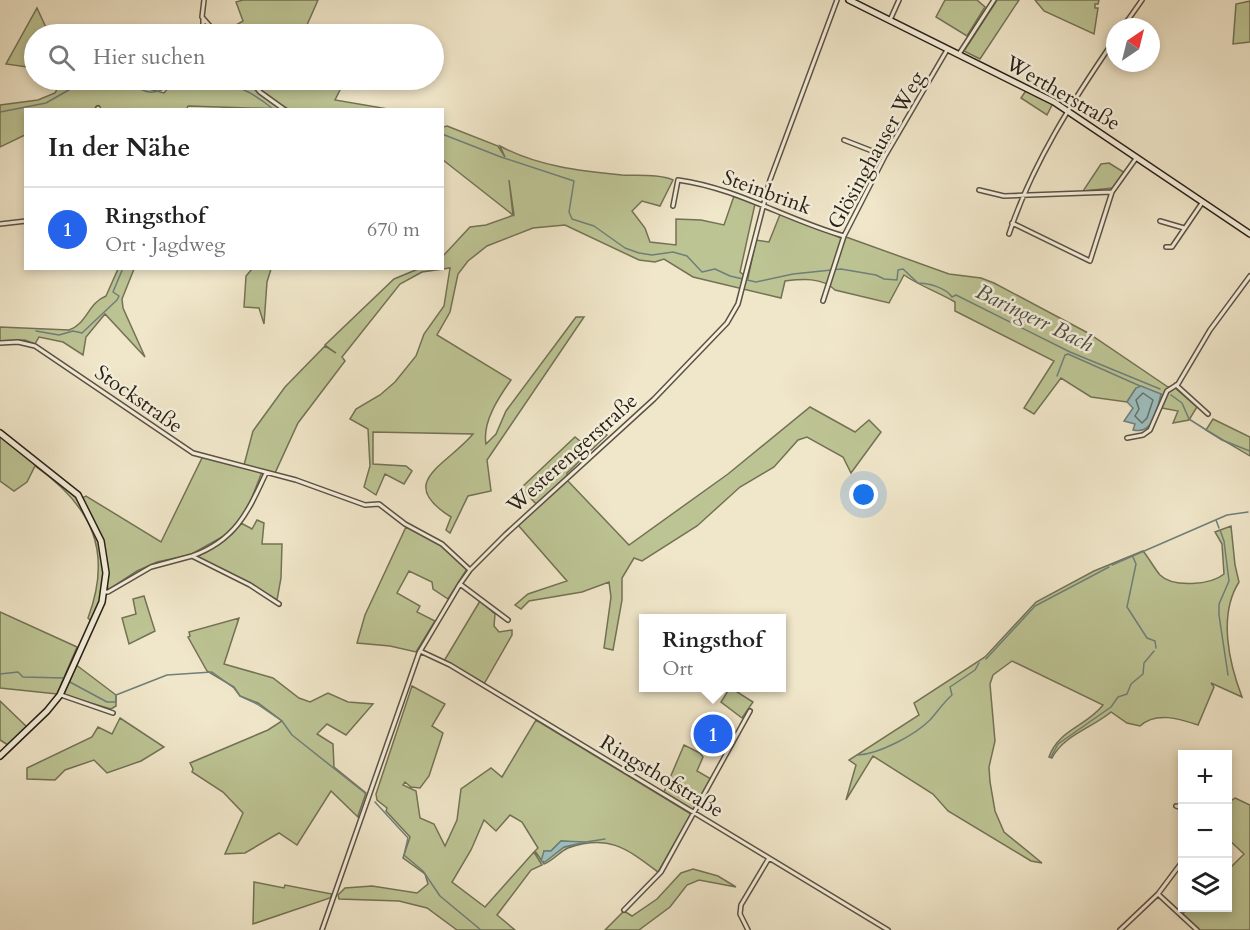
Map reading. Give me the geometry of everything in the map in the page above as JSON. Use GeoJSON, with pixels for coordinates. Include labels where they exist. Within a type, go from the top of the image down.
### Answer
{"type":"FeatureCollection","features":[{"type":"Feature","properties":{"kind":"main road","name":"Wertherstraße"},"geometry":{"type":"LineString","coordinates":[[849,0],[948,48],[1068,111],[1250,234]]}},
{"type":"Feature","properties":{"kind":"main road"},"geometry":{"type":"LineString","coordinates":[[0,434],[78,495],[101,540],[105,564],[104,592],[60,695],[47,711],[0,756]]}},
{"type":"Feature","properties":{"kind":"street"},"geometry":{"type":"LineString","coordinates":[[202,24],[204,0]]}},
{"type":"Feature","properties":{"kind":"street","name":"Westerengerstraße"},"geometry":{"type":"LineString","coordinates":[[322,930],[420,651],[460,584],[470,570],[544,498],[654,399],[727,323],[738,304],[763,204],[837,0]]}},
{"type":"Feature","properties":{"kind":"street"},"geometry":{"type":"LineString","coordinates":[[890,20],[899,0]]}},
{"type":"Feature","properties":{"kind":"street"},"geometry":{"type":"LineString","coordinates":[[959,54],[994,0]]}},
{"type":"Feature","properties":{"kind":"street"},"geometry":{"type":"LineString","coordinates":[[1130,18],[1142,0]]}},
{"type":"Feature","properties":{"kind":"street"},"geometry":{"type":"LineString","coordinates":[[202,17],[208,24]]}},
{"type":"Feature","properties":{"kind":"street","name":"Glösinghauser Weg"},"geometry":{"type":"LineString","coordinates":[[823,301],[844,236],[885,156],[948,48]]}},
{"type":"Feature","properties":{"kind":"street"},"geometry":{"type":"LineString","coordinates":[[1009,234],[1021,196],[1068,111],[1106,53]]}},
{"type":"Feature","properties":{"kind":"street"},"geometry":{"type":"LineString","coordinates":[[258,90],[282,108]]}},
{"type":"Feature","properties":{"kind":"street"},"geometry":{"type":"LineString","coordinates":[[844,140],[885,156]]}},
{"type":"Feature","properties":{"kind":"street"},"geometry":{"type":"LineString","coordinates":[[1012,223],[1090,261],[1112,192],[1137,157]]}},
{"type":"Feature","properties":{"kind":"street","name":"Steinbrink"},"geometry":{"type":"LineString","coordinates":[[673,206],[678,180],[734,193],[844,236]]}},
{"type":"Feature","properties":{"kind":"street"},"geometry":{"type":"LineString","coordinates":[[979,190],[1004,196],[1112,192]]}},
{"type":"Feature","properties":{"kind":"street"},"geometry":{"type":"LineString","coordinates":[[1166,248],[1172,247],[1203,201]]}},
{"type":"Feature","properties":{"kind":"street"},"geometry":{"type":"LineString","coordinates":[[0,224],[24,221]]}},
{"type":"Feature","properties":{"kind":"street"},"geometry":{"type":"LineString","coordinates":[[1160,221],[1184,228]]}},
{"type":"Feature","properties":{"kind":"street"},"geometry":{"type":"LineString","coordinates":[[1126,438],[1143,435],[1154,424],[1166,394],[1176,386],[1210,330],[1250,276]]}},
{"type":"Feature","properties":{"kind":"street","name":"Stockstraße"},"geometry":{"type":"LineString","coordinates":[[0,343],[18,342],[35,346],[184,449],[266,472],[365,505],[379,504],[405,525],[442,544],[470,570]]}},
{"type":"Feature","properties":{"kind":"street"},"geometry":{"type":"LineString","coordinates":[[1176,386],[1208,414]]}},
{"type":"Feature","properties":{"kind":"street"},"geometry":{"type":"LineString","coordinates":[[104,592],[108,592],[151,567],[192,555],[231,533],[246,515],[266,472]]}},
{"type":"Feature","properties":{"kind":"street"},"geometry":{"type":"LineString","coordinates":[[192,555],[250,585],[279,604]]}},
{"type":"Feature","properties":{"kind":"street"},"geometry":{"type":"LineString","coordinates":[[460,584],[508,620]]}},
{"type":"Feature","properties":{"kind":"street","name":"Ringsthofstraße"},"geometry":{"type":"LineString","coordinates":[[420,651],[450,665],[888,930]]}},
{"type":"Feature","properties":{"kind":"street"},"geometry":{"type":"LineString","coordinates":[[60,695],[113,713]]}},
{"type":"Feature","properties":{"kind":"street"},"geometry":{"type":"LineString","coordinates":[[624,910],[661,872],[750,711]]}},
{"type":"Feature","properties":{"kind":"street"},"geometry":{"type":"LineString","coordinates":[[748,930],[740,914],[741,905],[770,858]]}},
{"type":"Feature","properties":{"kind":"street"},"geometry":{"type":"LineString","coordinates":[[1120,930],[1158,894],[1178,867]]}},
{"type":"Feature","properties":{"kind":"street"},"geometry":{"type":"LineString","coordinates":[[1158,894],[1197,930]]}},
{"type":"Feature","properties":{"kind":"green space"},"geometry":{"type":"Polygon","coordinates":[[[243,0],[318,0],[307,24],[238,24],[243,21],[236,2],[243,0]]]}},
{"type":"Feature","properties":{"kind":"green space"},"geometry":{"type":"Polygon","coordinates":[[[945,0],[977,0],[985,7],[967,36],[936,17],[945,0]]]}},
{"type":"Feature","properties":{"kind":"green space"},"geometry":{"type":"Polygon","coordinates":[[[997,0],[1019,0],[980,59],[964,51],[997,0]]]}},
{"type":"Feature","properties":{"kind":"green space"},"geometry":{"type":"Polygon","coordinates":[[[1035,0],[1099,0],[1098,4],[1095,4],[1095,8],[1098,8],[1094,34],[1044,11],[1035,0]]]}},
{"type":"Feature","properties":{"kind":"green space"},"geometry":{"type":"Polygon","coordinates":[[[1250,1],[1250,42],[1233,44],[1236,4],[1250,1]]]}},
{"type":"Feature","properties":{"kind":"green space"},"geometry":{"type":"Polygon","coordinates":[[[37,8],[44,24],[28,24],[37,8]]]}},
{"type":"Feature","properties":{"kind":"green space"},"geometry":{"type":"Polygon","coordinates":[[[24,31],[24,67],[6,64],[24,31]]]}},
{"type":"Feature","properties":{"kind":"green space"},"geometry":{"type":"Polygon","coordinates":[[[1027,89],[1053,103],[1047,115],[1021,98],[1027,89]]]}},
{"type":"Feature","properties":{"kind":"green space"},"geometry":{"type":"Polygon","coordinates":[[[56,90],[152,90],[164,93],[167,90],[257,90],[282,108],[188,106],[187,108],[24,108],[24,135],[0,147],[0,105],[38,100],[55,93],[56,90]]]}},
{"type":"Feature","properties":{"kind":"green space"},"geometry":{"type":"Polygon","coordinates":[[[260,90],[340,90],[335,100],[382,108],[286,108],[260,90]]]}},
{"type":"Feature","properties":{"kind":"green space"},"geometry":{"type":"Polygon","coordinates":[[[444,127],[498,146],[505,157],[500,146],[514,153],[559,166],[590,172],[655,176],[673,180],[660,206],[642,201],[632,211],[645,228],[650,242],[676,245],[676,219],[701,220],[724,225],[734,196],[755,204],[740,272],[748,278],[756,240],[769,242],[781,212],[843,239],[839,253],[846,237],[949,274],[981,278],[1088,333],[1168,387],[1173,386],[1197,407],[1189,420],[1173,423],[1178,411],[1158,405],[1161,394],[1136,388],[1127,402],[1091,397],[1061,378],[1034,414],[1024,408],[1054,361],[955,311],[955,302],[904,275],[889,303],[835,290],[818,281],[805,280],[785,281],[781,298],[693,277],[664,259],[655,262],[639,260],[565,225],[533,228],[487,246],[468,261],[458,274],[450,312],[437,335],[511,380],[489,419],[485,436],[486,444],[496,434],[506,411],[576,317],[584,317],[487,460],[491,491],[468,496],[450,533],[446,530],[451,517],[435,505],[427,494],[426,484],[439,465],[473,434],[373,432],[373,464],[406,466],[412,471],[404,484],[385,474],[376,495],[364,487],[370,466],[368,429],[350,419],[356,409],[380,395],[395,382],[416,356],[424,334],[444,306],[450,268],[444,269],[444,255],[470,227],[486,225],[514,215],[509,180],[513,215],[444,161],[444,127]]]}},
{"type":"Feature","properties":{"kind":"green space"},"geometry":{"type":"Polygon","coordinates":[[[1109,163],[1125,173],[1113,188],[1083,191],[1101,164],[1109,163]]]}},
{"type":"Feature","properties":{"kind":"green space"},"geometry":{"type":"Polygon","coordinates":[[[118,270],[134,270],[122,299],[123,308],[145,357],[105,314],[86,337],[83,355],[63,342],[39,337],[35,344],[25,340],[0,341],[0,327],[69,330],[80,323],[95,303],[106,296],[118,270]]]}},
{"type":"Feature","properties":{"kind":"green space"},"geometry":{"type":"Polygon","coordinates":[[[251,270],[271,270],[267,282],[264,324],[259,308],[244,307],[246,276],[251,270]]]}},
{"type":"Feature","properties":{"kind":"green space"},"geometry":{"type":"Polygon","coordinates":[[[416,270],[436,270],[422,272],[400,284],[342,357],[345,361],[298,423],[275,473],[244,465],[253,431],[285,387],[325,346],[336,353],[325,345],[394,279],[416,270]]]}},
{"type":"Feature","properties":{"kind":"green space"},"geometry":{"type":"Polygon","coordinates":[[[810,407],[855,432],[869,420],[881,432],[851,473],[843,457],[807,437],[798,440],[774,467],[740,487],[697,526],[642,561],[634,558],[622,578],[622,600],[613,650],[604,648],[611,597],[609,582],[582,592],[529,601],[521,609],[515,605],[528,594],[567,581],[518,525],[538,506],[521,488],[575,437],[585,445],[603,432],[607,435],[567,473],[567,480],[629,545],[728,474],[810,407]]]}},
{"type":"Feature","properties":{"kind":"green space"},"geometry":{"type":"Polygon","coordinates":[[[1213,419],[1250,437],[1250,456],[1206,430],[1213,419]]]}},
{"type":"Feature","properties":{"kind":"green space"},"geometry":{"type":"Polygon","coordinates":[[[0,435],[78,497],[100,542],[104,578],[102,596],[91,621],[88,618],[98,572],[97,551],[92,532],[71,497],[35,466],[27,482],[14,491],[0,481],[0,435]]]}},
{"type":"Feature","properties":{"kind":"green space"},"geometry":{"type":"Polygon","coordinates":[[[203,456],[262,472],[245,515],[231,532],[190,555],[157,562],[137,571],[108,590],[101,539],[82,498],[86,496],[161,542],[203,456]]]}},
{"type":"Feature","properties":{"kind":"green space"},"geometry":{"type":"Polygon","coordinates":[[[257,520],[264,523],[262,544],[282,544],[281,578],[277,600],[197,557],[232,534],[241,523],[252,529],[257,520]]]}},
{"type":"Feature","properties":{"kind":"green space"},"geometry":{"type":"Polygon","coordinates":[[[1231,526],[1239,582],[1229,609],[1227,624],[1233,669],[1242,697],[1211,683],[1214,687],[1198,725],[1176,719],[1161,718],[1146,721],[1140,726],[1127,723],[1111,712],[1064,743],[1052,758],[1049,757],[1059,740],[1103,705],[1012,661],[993,675],[990,684],[995,741],[989,767],[995,811],[1004,832],[1042,863],[1031,861],[948,811],[933,794],[873,756],[846,800],[856,765],[849,760],[919,715],[914,703],[985,657],[1036,602],[1094,571],[1143,551],[1160,575],[1174,582],[1201,583],[1218,578],[1224,574],[1222,544],[1215,532],[1231,526]]]}},
{"type":"Feature","properties":{"kind":"green space"},"geometry":{"type":"Polygon","coordinates":[[[406,527],[439,544],[467,569],[448,599],[433,589],[432,582],[409,571],[397,593],[420,606],[417,612],[435,621],[416,652],[390,646],[357,643],[365,615],[406,527]]]}},
{"type":"Feature","properties":{"kind":"green space"},"geometry":{"type":"Polygon","coordinates":[[[144,596],[155,631],[129,644],[122,618],[136,614],[133,599],[144,596]]]}},
{"type":"Feature","properties":{"kind":"green space"},"geometry":{"type":"Polygon","coordinates":[[[480,601],[495,614],[494,626],[499,632],[512,630],[512,635],[484,684],[444,661],[480,601]]]}},
{"type":"Feature","properties":{"kind":"green space"},"geometry":{"type":"Polygon","coordinates":[[[0,612],[77,647],[57,694],[0,688],[0,612]]]}},
{"type":"Feature","properties":{"kind":"green space"},"geometry":{"type":"Polygon","coordinates":[[[239,618],[224,664],[273,678],[299,698],[310,702],[328,693],[348,702],[373,704],[346,735],[327,724],[317,734],[333,744],[334,767],[366,793],[358,816],[360,819],[331,791],[297,845],[279,833],[245,853],[225,854],[243,813],[223,792],[192,772],[190,763],[268,730],[282,721],[258,703],[240,696],[234,687],[207,671],[188,637],[189,632],[239,618]]]}},
{"type":"Feature","properties":{"kind":"green space"},"geometry":{"type":"Polygon","coordinates":[[[75,664],[116,695],[116,706],[111,709],[63,695],[75,664]]]}},
{"type":"Feature","properties":{"kind":"green space"},"geometry":{"type":"Polygon","coordinates":[[[412,686],[445,704],[432,726],[443,733],[429,776],[420,788],[411,787],[405,782],[403,785],[416,791],[420,818],[434,824],[445,846],[457,820],[461,789],[491,768],[502,777],[536,720],[691,814],[658,872],[626,850],[595,842],[568,848],[544,864],[535,851],[538,848],[522,822],[510,815],[496,831],[484,820],[471,850],[452,882],[485,907],[534,852],[542,865],[531,870],[497,915],[515,930],[457,930],[427,908],[399,901],[339,899],[338,895],[345,888],[372,886],[417,893],[428,884],[425,874],[403,858],[410,837],[386,811],[387,808],[377,800],[376,794],[412,686]],[[561,841],[551,851],[544,851],[543,862],[564,847],[585,843],[561,841]]]}},
{"type":"Feature","properties":{"kind":"green space"},"geometry":{"type":"Polygon","coordinates":[[[727,692],[737,692],[753,702],[742,718],[721,702],[727,692]]]}},
{"type":"Feature","properties":{"kind":"green space"},"geometry":{"type":"Polygon","coordinates":[[[0,701],[27,727],[8,745],[0,740],[0,701]]]}},
{"type":"Feature","properties":{"kind":"green space"},"geometry":{"type":"Polygon","coordinates":[[[120,718],[164,747],[141,761],[107,773],[94,760],[65,770],[55,780],[27,779],[27,768],[92,737],[98,727],[112,734],[120,718]]]}},
{"type":"Feature","properties":{"kind":"green space"},"geometry":{"type":"Polygon","coordinates":[[[684,745],[700,753],[703,757],[697,771],[711,779],[693,810],[664,792],[684,745]]]}},
{"type":"Feature","properties":{"kind":"green space"},"geometry":{"type":"Polygon","coordinates":[[[1235,798],[1250,805],[1250,930],[1198,930],[1181,915],[1184,912],[1232,912],[1232,866],[1244,854],[1232,843],[1232,800],[1235,798]]]}},
{"type":"Feature","properties":{"kind":"green space"},"geometry":{"type":"Polygon","coordinates":[[[693,869],[718,876],[736,887],[699,880],[687,885],[670,907],[639,930],[605,930],[624,911],[632,916],[657,899],[681,873],[693,869]]]}},
{"type":"Feature","properties":{"kind":"green space"},"geometry":{"type":"Polygon","coordinates":[[[254,882],[332,894],[330,898],[253,924],[254,882]]]}},
{"type":"Feature","properties":{"kind":"water"},"geometry":{"type":"Polygon","coordinates":[[[1141,386],[1161,394],[1153,420],[1146,429],[1140,431],[1133,430],[1135,424],[1124,421],[1133,408],[1127,402],[1136,388],[1141,386]]]}},
{"type":"Feature","properties":{"kind":"water"},"geometry":{"type":"Polygon","coordinates":[[[561,841],[586,842],[564,847],[545,862],[541,861],[544,851],[551,851],[561,841]]]}},
{"type":"Feature","properties":{"kind":"waterway"},"geometry":{"type":"LineString","coordinates":[[0,112],[46,103],[69,90]]}},
{"type":"Feature","properties":{"kind":"waterway"},"geometry":{"type":"LineString","coordinates":[[143,90],[151,92],[162,90]]}},
{"type":"Feature","properties":{"kind":"waterway"},"geometry":{"type":"LineString","coordinates":[[244,90],[272,108]]}},
{"type":"Feature","properties":{"kind":"waterway"},"geometry":{"type":"LineString","coordinates":[[444,135],[501,157],[574,181],[569,212],[572,219],[594,226],[625,248],[639,253],[652,255],[673,252],[687,256],[702,272],[715,269],[730,276],[756,282],[793,274],[841,269],[897,280],[898,270],[903,269],[918,283],[942,289],[952,297],[956,295],[1070,352],[1160,389]]}},
{"type":"Feature","properties":{"kind":"waterway"},"geometry":{"type":"LineString","coordinates":[[36,331],[59,335],[73,331],[82,333],[117,300],[119,296],[113,292],[122,270]]}},
{"type":"Feature","properties":{"kind":"waterway","name":"Baringerr Bach"},"geometry":{"type":"LineString","coordinates":[[1057,376],[1065,355],[1068,354],[1140,386]]}},
{"type":"Feature","properties":{"kind":"waterway"},"geometry":{"type":"LineString","coordinates":[[1171,395],[1182,403],[1189,419],[1222,440],[1250,451]]}},
{"type":"Feature","properties":{"kind":"waterway"},"geometry":{"type":"LineString","coordinates":[[1112,565],[1227,515],[1248,512]]}},
{"type":"Feature","properties":{"kind":"waterway"},"geometry":{"type":"LineString","coordinates":[[1216,520],[1219,528]]}},
{"type":"Feature","properties":{"kind":"waterway"},"geometry":{"type":"LineString","coordinates":[[1220,530],[1224,541],[1229,581],[1219,604],[1228,675]]}},
{"type":"Feature","properties":{"kind":"waterway"},"geometry":{"type":"LineString","coordinates":[[1133,557],[1136,564],[1127,607],[1147,638],[1155,641],[1156,648]]}},
{"type":"Feature","properties":{"kind":"waterway"},"geometry":{"type":"LineString","coordinates":[[986,659],[1035,606],[1109,567]]}},
{"type":"Feature","properties":{"kind":"waterway"},"geometry":{"type":"LineString","coordinates":[[1051,757],[1058,744],[1111,707],[1118,697],[1127,694],[1131,684],[1143,674],[1144,663],[1154,651]]}},
{"type":"Feature","properties":{"kind":"waterway"},"geometry":{"type":"LineString","coordinates":[[858,755],[886,747],[923,726],[952,695],[950,687],[975,670],[979,663]]}},
{"type":"Feature","properties":{"kind":"waterway"},"geometry":{"type":"LineString","coordinates":[[0,674],[18,672],[23,677],[64,678]]}},
{"type":"Feature","properties":{"kind":"waterway"},"geometry":{"type":"LineString","coordinates":[[68,681],[107,702],[116,702],[116,695],[167,675],[212,672],[234,688],[240,696],[257,704],[282,721],[292,735],[365,793]]}},
{"type":"Feature","properties":{"kind":"waterway"},"geometry":{"type":"LineString","coordinates":[[375,802],[408,838],[404,855],[423,871],[440,896],[481,930]]}},
{"type":"Feature","properties":{"kind":"waterway"},"geometry":{"type":"LineString","coordinates":[[586,842],[605,839]]}},
{"type":"Feature","properties":{"kind":"place","name":"Ringsthof"},"geometry":{"type":"Point","coordinates":[713,734]}}]}
